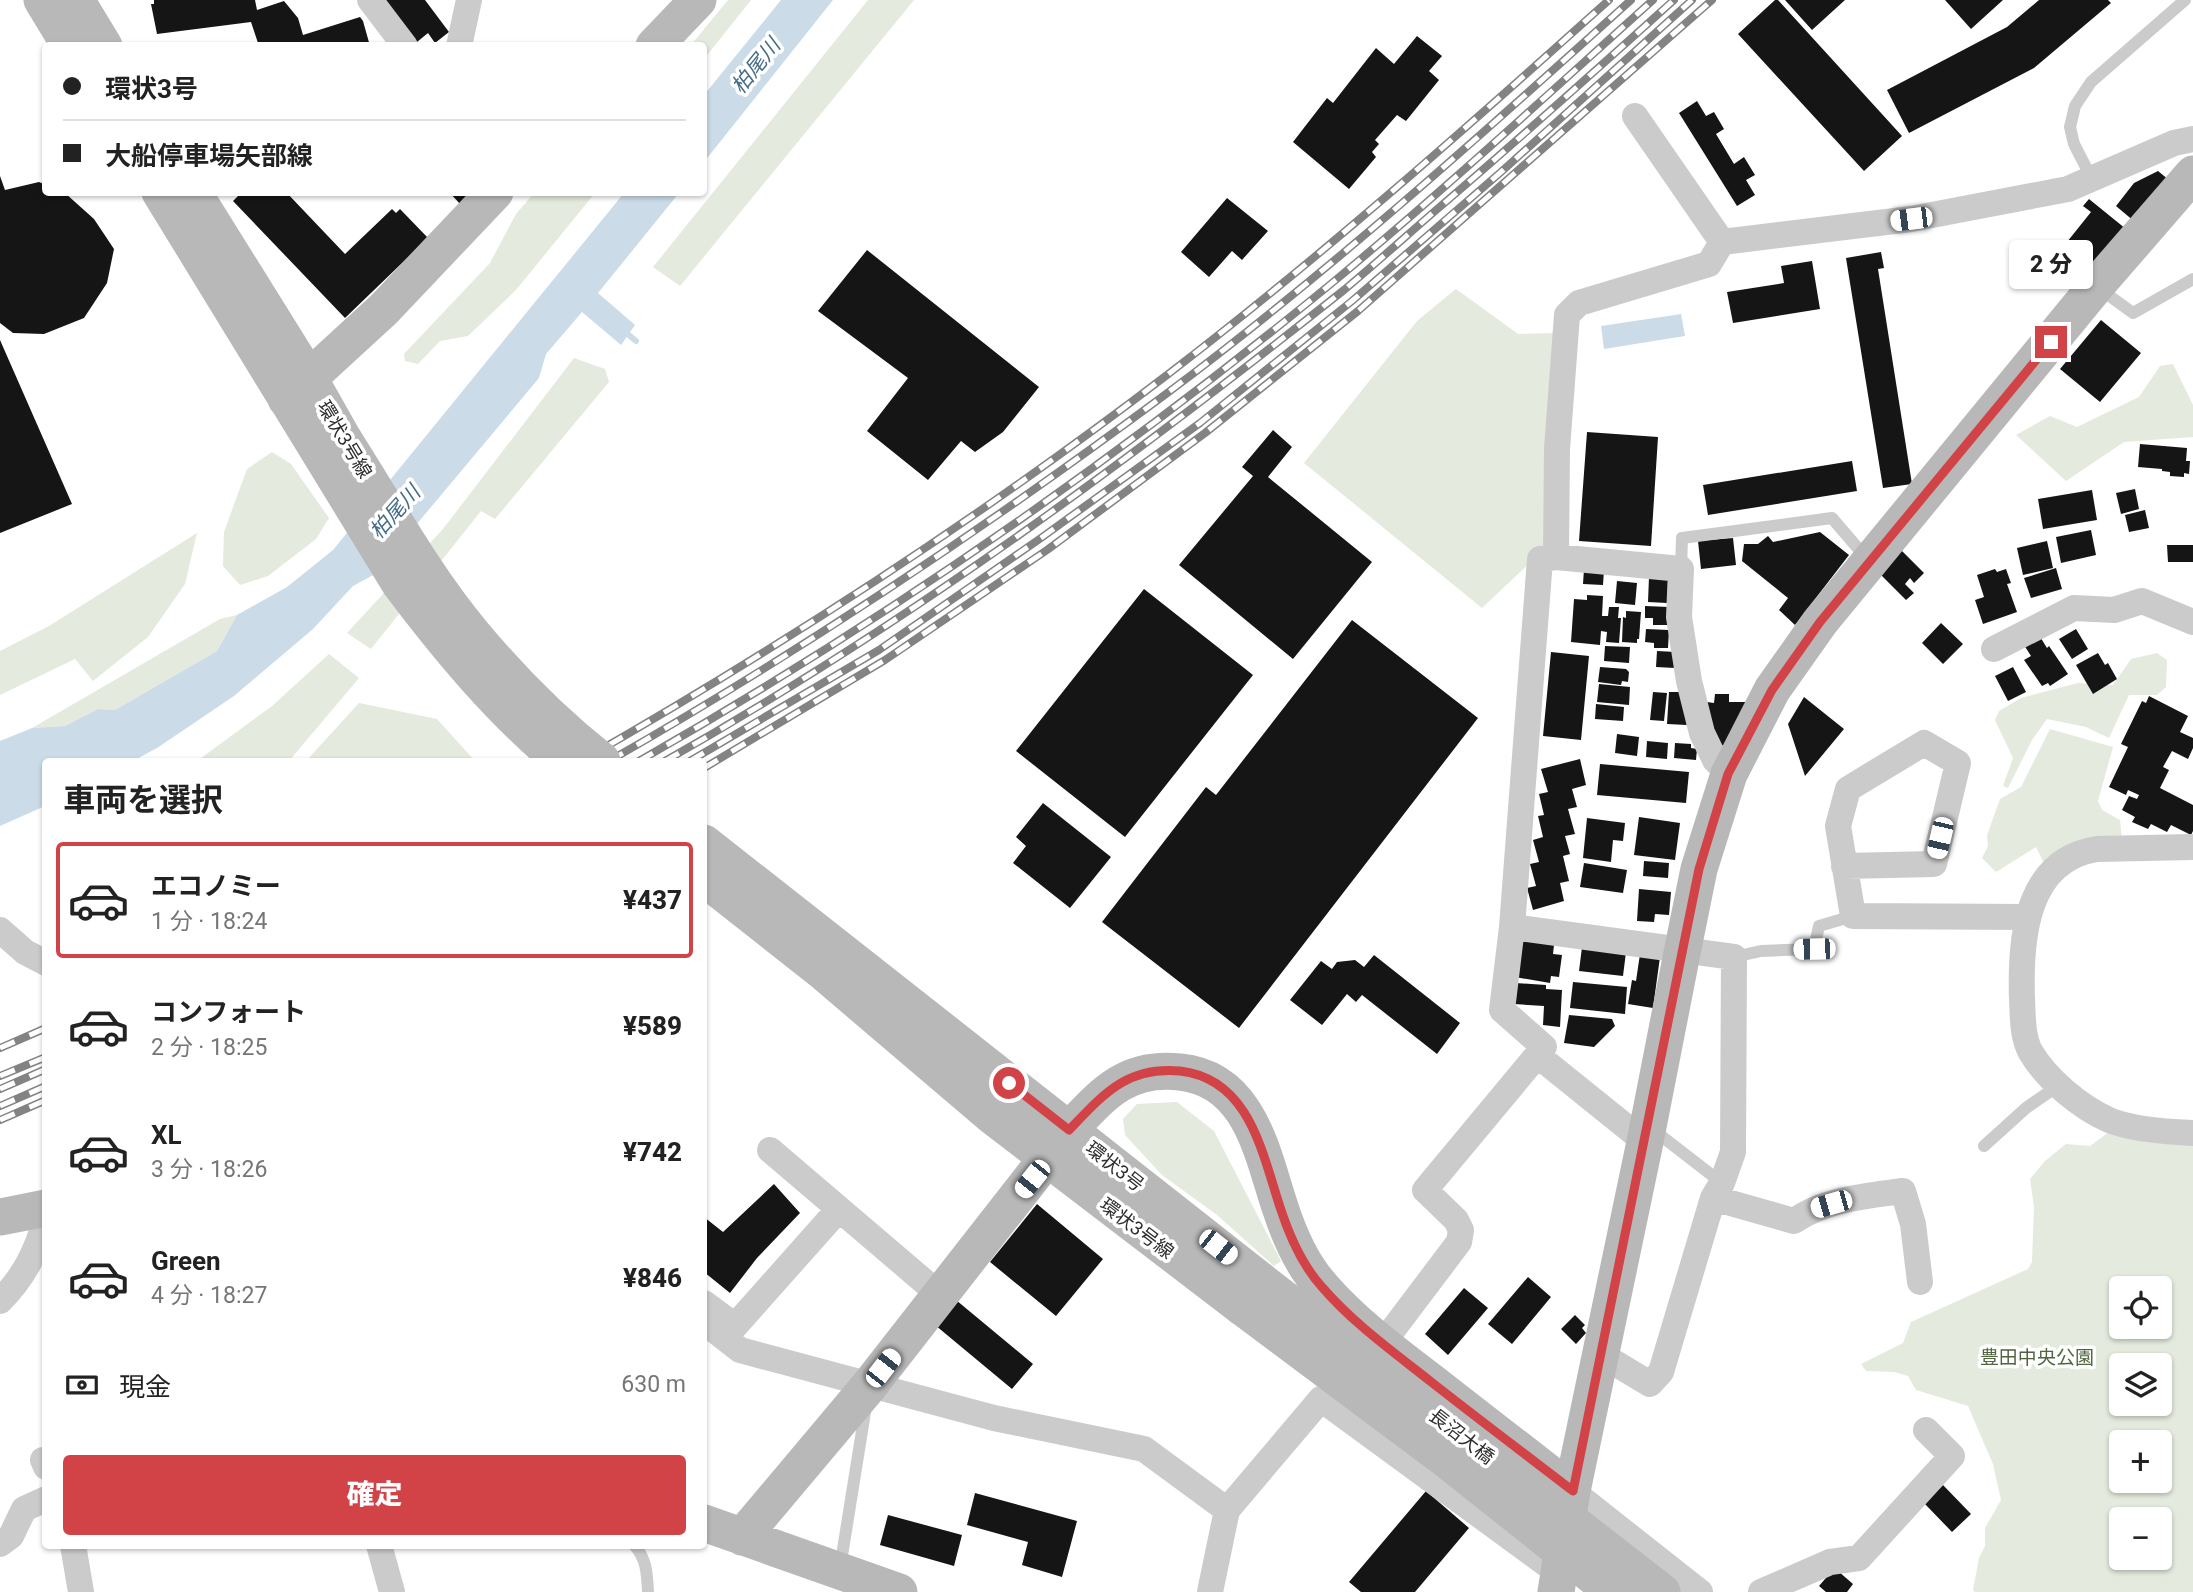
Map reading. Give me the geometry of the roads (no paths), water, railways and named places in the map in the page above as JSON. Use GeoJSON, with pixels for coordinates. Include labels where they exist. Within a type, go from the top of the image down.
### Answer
{"type":"FeatureCollection","features":[{"type":"Feature","properties":{"kind":"street"},"geometry":{"type":"LineString","coordinates":[[42,0],[68,42]]}},
{"type":"Feature","properties":{"kind":"street"},"geometry":{"type":"LineString","coordinates":[[76,0],[102,42]]}},
{"type":"Feature","properties":{"kind":"street"},"geometry":{"type":"LineString","coordinates":[[370,0],[402,42]]}},
{"type":"Feature","properties":{"kind":"street"},"geometry":{"type":"LineString","coordinates":[[460,42],[469,0]]}},
{"type":"Feature","properties":{"kind":"street"},"geometry":{"type":"LineString","coordinates":[[658,42],[698,0]]}},
{"type":"Feature","properties":{"kind":"street"},"geometry":{"type":"LineString","coordinates":[[1635,116],[1722,242]]}},
{"type":"Feature","properties":{"kind":"street"},"geometry":{"type":"LineString","coordinates":[[1722,242],[1911,219],[2068,189],[2174,143],[2193,139]]}},
{"type":"Feature","properties":{"kind":"street"},"geometry":{"type":"LineString","coordinates":[[1210,1592],[1227,1510],[1321,1399],[1558,1583],[1600,1354],[1699,869],[1728,774],[1772,690],[1820,622],[2096,286],[2193,174]]}},
{"type":"Feature","properties":{"kind":"street","name":"環状3号線"},"geometry":{"type":"LineString","coordinates":[[163,196],[298,388]]}},
{"type":"Feature","properties":{"kind":"street","name":"環状3号線"},"geometry":{"type":"LineString","coordinates":[[195,196],[332,448],[400,584],[442,639],[486,689],[558,758]]}},
{"type":"Feature","properties":{"kind":"street"},"geometry":{"type":"LineString","coordinates":[[298,388],[384,309],[491,196]]}},
{"type":"Feature","properties":{"kind":"street"},"geometry":{"type":"LineString","coordinates":[[1556,557],[1557,449],[1567,315],[1578,303],[1709,264],[1722,242]]}},
{"type":"Feature","properties":{"kind":"street","name":"環状3号線"},"geometry":{"type":"LineString","coordinates":[[332,448],[471,632],[516,683],[567,733],[598,758]]}},
{"type":"Feature","properties":{"kind":"street"},"geometry":{"type":"LineString","coordinates":[[1382,1344],[1459,1242],[1461,1230],[1455,1220],[1425,1190],[1544,1047],[1502,1010],[1540,559],[1556,557],[1681,569],[1679,617],[1689,681],[1702,733],[1715,760],[1728,774]]}},
{"type":"Feature","properties":{"kind":"street"},"geometry":{"type":"LineString","coordinates":[[1994,649],[2074,608],[2114,610],[2142,601],[2193,622]]}},
{"type":"Feature","properties":{"kind":"street"},"geometry":{"type":"LineString","coordinates":[[1844,866],[1934,864],[1958,763],[1924,743],[1848,789],[1838,826],[1844,866],[1853,916],[2026,917]]}},
{"type":"Feature","properties":{"kind":"street","name":"環状3号線"},"geometry":{"type":"LineString","coordinates":[[707,846],[957,1065],[1047,1160],[1252,1294],[1448,1461],[1614,1592]]}},
{"type":"Feature","properties":{"kind":"street"},"geometry":{"type":"LineString","coordinates":[[2193,846],[2087,850],[2063,863],[2040,886],[2026,917],[2021,972],[2024,1029],[2031,1052],[2059,1085],[2091,1110],[2111,1121],[2165,1132],[2193,1133]]}},
{"type":"Feature","properties":{"kind":"street","name":"環状3号線"},"geometry":{"type":"LineString","coordinates":[[707,880],[822,971],[957,1065]]}},
{"type":"Feature","properties":{"kind":"street"},"geometry":{"type":"LineString","coordinates":[[1511,927],[1683,948],[1734,957],[1733,1152],[1718,1191],[1661,1372],[1650,1384],[1600,1354]]}},
{"type":"Feature","properties":{"kind":"street"},"geometry":{"type":"LineString","coordinates":[[0,930],[25,952],[42,961]]}},
{"type":"Feature","properties":{"kind":"street"},"geometry":{"type":"LineString","coordinates":[[1537,1055],[1647,1134]]}},
{"type":"Feature","properties":{"kind":"street","name":"環状3号"},"geometry":{"type":"LineString","coordinates":[[957,1065],[1069,1130],[1252,1294]]}},
{"type":"Feature","properties":{"kind":"street"},"geometry":{"type":"LineString","coordinates":[[742,1536],[869,1386],[1069,1130],[1105,1092],[1124,1080],[1161,1070],[1184,1072],[1217,1085],[1232,1096],[1246,1112],[1258,1138],[1280,1209],[1303,1259],[1319,1284],[1339,1306],[1382,1344],[1700,1592]]}},
{"type":"Feature","properties":{"kind":"street"},"geometry":{"type":"LineString","coordinates":[[770,1150],[940,1295]]}},
{"type":"Feature","properties":{"kind":"street"},"geometry":{"type":"LineString","coordinates":[[1718,1191],[1794,1221],[1807,1211],[1855,1197],[1903,1191],[1913,1224],[1920,1282]]}},
{"type":"Feature","properties":{"kind":"street"},"geometry":{"type":"LineString","coordinates":[[0,1217],[42,1209]]}},
{"type":"Feature","properties":{"kind":"street"},"geometry":{"type":"LineString","coordinates":[[707,1305],[734,1326],[839,1209]]}},
{"type":"Feature","properties":{"kind":"street"},"geometry":{"type":"LineString","coordinates":[[0,1301],[13,1288],[35,1253],[42,1231]]}},
{"type":"Feature","properties":{"kind":"street","name":"長沼大橋"},"geometry":{"type":"LineString","coordinates":[[1252,1294],[1662,1592]]}},
{"type":"Feature","properties":{"kind":"street"},"geometry":{"type":"LineString","coordinates":[[707,1324],[740,1350],[994,1418],[1144,1450],[1227,1510]]}},
{"type":"Feature","properties":{"kind":"street"},"geometry":{"type":"LineString","coordinates":[[1761,1592],[1830,1562],[1858,1558],[1952,1457],[1926,1430]]}},
{"type":"Feature","properties":{"kind":"street"},"geometry":{"type":"LineString","coordinates":[[0,1544],[11,1536],[24,1509],[42,1501]]}},
{"type":"Feature","properties":{"kind":"street"},"geometry":{"type":"LineString","coordinates":[[707,1524],[742,1536],[836,1582],[899,1592]]}},
{"type":"Feature","properties":{"kind":"street"},"geometry":{"type":"LineString","coordinates":[[74,1549],[81,1592]]}},
{"type":"Feature","properties":{"kind":"street"},"geometry":{"type":"LineString","coordinates":[[380,1549],[392,1592]]}},
{"type":"Feature","properties":{"kind":"lane"},"geometry":{"type":"LineString","coordinates":[[2092,179],[2074,144],[2070,127],[2076,106],[2091,82],[2185,0]]}},
{"type":"Feature","properties":{"kind":"lane"},"geometry":{"type":"LineString","coordinates":[[2096,286],[2133,313],[2193,279]]}},
{"type":"Feature","properties":{"kind":"lane"},"geometry":{"type":"LineString","coordinates":[[1681,569],[1682,538],[1832,518],[1870,562]]}},
{"type":"Feature","properties":{"kind":"lane"},"geometry":{"type":"LineString","coordinates":[[1734,957],[1761,951],[1814,949],[1819,926],[1853,916]]}},
{"type":"Feature","properties":{"kind":"lane"},"geometry":{"type":"LineString","coordinates":[[1984,1146],[2026,1108],[2059,1085]]}},
{"type":"Feature","properties":{"kind":"lane"},"geometry":{"type":"LineString","coordinates":[[1647,1134],[1718,1191]]}},
{"type":"Feature","properties":{"kind":"lane"},"geometry":{"type":"LineString","coordinates":[[836,1582],[869,1386]]}},
{"type":"Feature","properties":{"kind":"lane"},"geometry":{"type":"LineString","coordinates":[[638,1549],[647,1568],[648,1592]]}},
{"type":"Feature","properties":{"kind":"water","name":"柏尾川"},"geometry":{"type":"Polygon","coordinates":[[[781,0],[833,0],[707,158],[707,91],[781,0]]]}},
{"type":"Feature","properties":{"kind":"water","name":"柏尾川"},"geometry":{"type":"Polygon","coordinates":[[[622,196],[677,196],[598,293],[635,325],[621,345],[582,312],[546,354],[539,378],[375,574],[353,586],[313,629],[234,696],[139,758],[42,758],[42,807],[0,826],[0,741],[32,728],[65,726],[98,709],[115,710],[217,651],[237,615],[287,587],[333,550],[622,196]]]}},
{"type":"Feature","properties":{"kind":"water"},"geometry":{"type":"Polygon","coordinates":[[[1681,314],[1685,336],[1604,349],[1601,326],[1681,314]]]}},
{"type":"Feature","properties":{"kind":"waterway"},"geometry":{"type":"LineString","coordinates":[[624,331],[636,341]]}},
{"type":"Feature","properties":{"kind":"railway"},"geometry":{"type":"LineString","coordinates":[[586,758],[732,672],[880,578],[1097,428],[1337,239],[1609,0]]}},
{"type":"Feature","properties":{"kind":"railway"},"geometry":{"type":"LineString","coordinates":[[614,758],[752,676],[893,586],[1031,492],[1166,394],[1345,252],[1631,0]]}},
{"type":"Feature","properties":{"kind":"railway"},"geometry":{"type":"LineString","coordinates":[[644,758],[820,653],[908,596],[996,537],[1166,413],[1373,249],[1653,0]]}},
{"type":"Feature","properties":{"kind":"railway"},"geometry":{"type":"LineString","coordinates":[[670,758],[842,655],[928,598],[1098,479],[1181,417],[1344,290],[1674,0]]}},
{"type":"Feature","properties":{"kind":"railway"},"geometry":{"type":"LineString","coordinates":[[695,758],[879,650],[1200,423],[1352,301],[1501,172],[1692,0]]}},
{"type":"Feature","properties":{"kind":"railway"},"geometry":{"type":"LineString","coordinates":[[707,766],[885,660],[1047,550],[1205,433],[1358,311],[1712,0]]}},
{"type":"Feature","properties":{"kind":"railway"},"geometry":{"type":"LineString","coordinates":[[0,1048],[42,1030]]}},
{"type":"Feature","properties":{"kind":"railway"},"geometry":{"type":"LineString","coordinates":[[0,1076],[42,1059]]}},
{"type":"Feature","properties":{"kind":"railway"},"geometry":{"type":"LineString","coordinates":[[0,1089],[42,1071]]}},
{"type":"Feature","properties":{"kind":"railway"},"geometry":{"type":"LineString","coordinates":[[0,1106],[42,1088]]}},
{"type":"Feature","properties":{"kind":"railway"},"geometry":{"type":"LineString","coordinates":[[0,1120],[42,1102]]}},
{"type":"Feature","properties":{"kind":"park label","name":"豊田中央公園"},"geometry":{"type":"Point","coordinates":[2037,1357]}}]}
